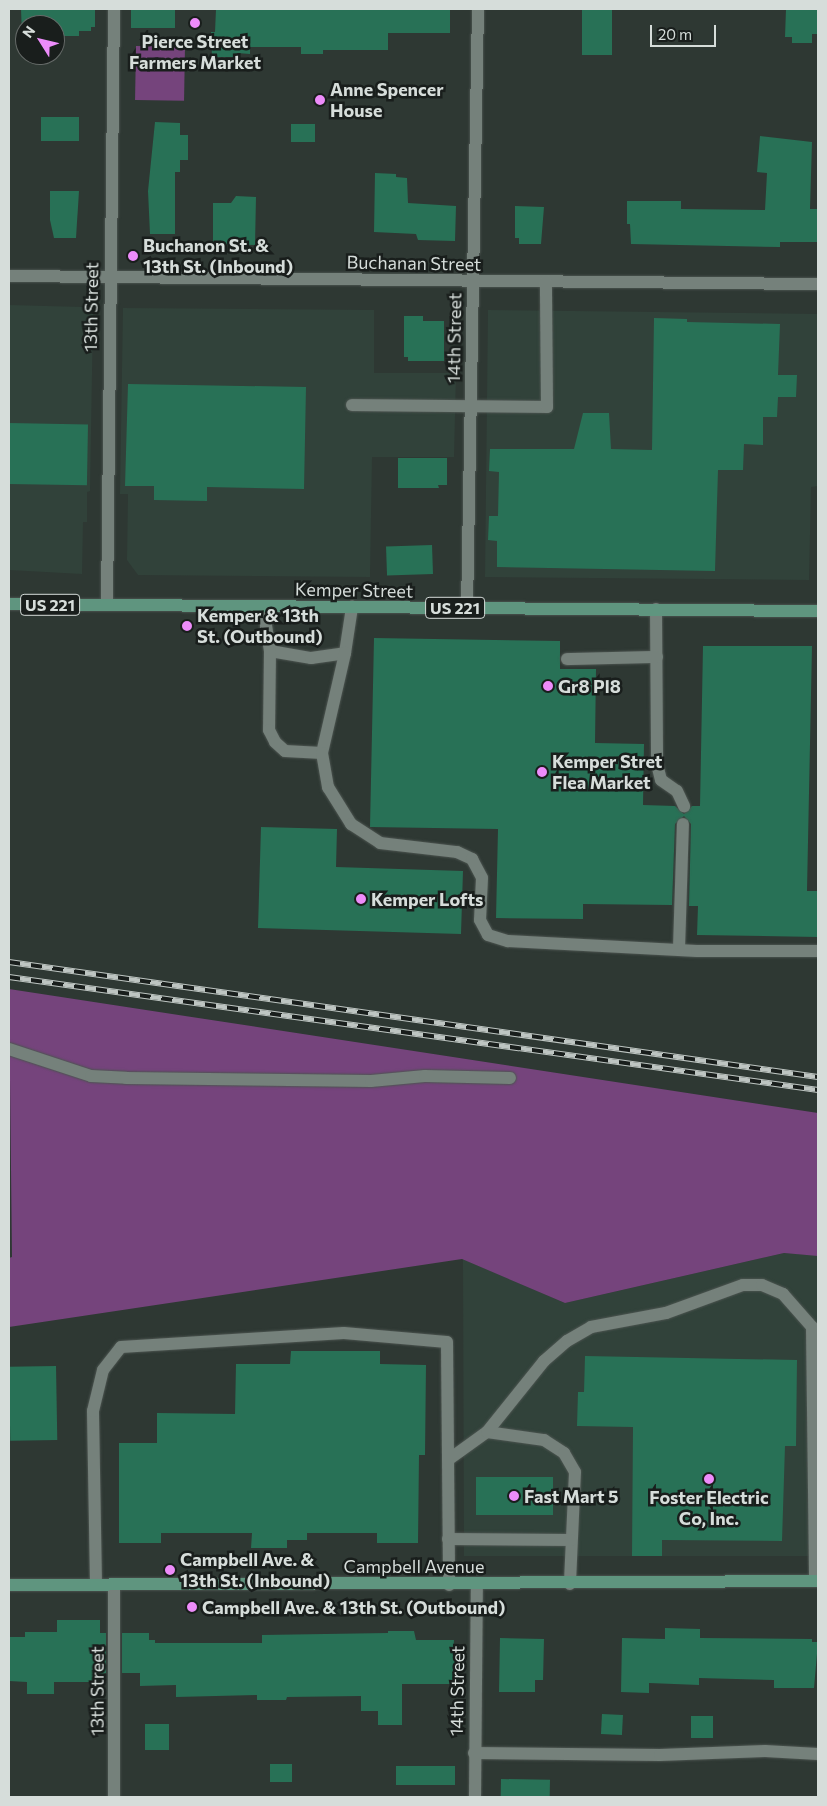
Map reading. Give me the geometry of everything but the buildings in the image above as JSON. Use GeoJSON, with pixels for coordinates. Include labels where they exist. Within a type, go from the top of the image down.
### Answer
{"type":"FeatureCollection","features":[{"type":"Feature","properties":{"kind":"main road","name":"Kemper Street"},"geometry":{"type":"LineString","coordinates":[[9,604],[818,611]]}},
{"type":"Feature","properties":{"kind":"main road","name":"Campbell Avenue"},"geometry":{"type":"LineString","coordinates":[[9,1585],[449,1585],[817,1582]]}},
{"type":"Feature","properties":{"kind":"street","name":"13th Street"},"geometry":{"type":"LineString","coordinates":[[107,605],[109,277],[114,9]]}},
{"type":"Feature","properties":{"kind":"street","name":"14th Street"},"geometry":{"type":"LineString","coordinates":[[466,608],[478,9]]}},
{"type":"Feature","properties":{"kind":"street","name":"Buchanan Street"},"geometry":{"type":"LineString","coordinates":[[9,276],[818,284]]}},
{"type":"Feature","properties":{"kind":"street"},"geometry":{"type":"LineString","coordinates":[[352,405],[470,408],[547,407],[546,281]]}},
{"type":"Feature","properties":{"kind":"street"},"geometry":{"type":"LineString","coordinates":[[263,606],[270,651],[269,730],[275,742],[285,751],[322,753]]}},
{"type":"Feature","properties":{"kind":"street"},"geometry":{"type":"LineString","coordinates":[[352,607],[345,653],[322,753],[328,787],[351,824],[380,843],[458,852],[472,859],[482,878],[480,920],[488,935],[508,941],[679,950],[818,950]]}},
{"type":"Feature","properties":{"kind":"street"},"geometry":{"type":"LineString","coordinates":[[656,609],[657,764],[661,780],[677,791],[684,806]]}},
{"type":"Feature","properties":{"kind":"street"},"geometry":{"type":"LineString","coordinates":[[270,651],[311,658],[345,653]]}},
{"type":"Feature","properties":{"kind":"street"},"geometry":{"type":"LineString","coordinates":[[567,659],[656,657]]}},
{"type":"Feature","properties":{"kind":"street"},"geometry":{"type":"LineString","coordinates":[[679,950],[683,824]]}},
{"type":"Feature","properties":{"kind":"street"},"geometry":{"type":"LineString","coordinates":[[9,1049],[91,1076],[371,1081],[425,1076],[510,1078]]}},
{"type":"Feature","properties":{"kind":"street"},"geometry":{"type":"LineString","coordinates":[[448,1460],[487,1432],[544,1360],[567,1341],[590,1327],[666,1313],[743,1285],[762,1285],[783,1294],[812,1327],[817,1582]]}},
{"type":"Feature","properties":{"kind":"street"},"geometry":{"type":"LineString","coordinates":[[96,1584],[93,1411],[103,1370],[121,1347],[344,1333],[448,1342],[449,1585]]}},
{"type":"Feature","properties":{"kind":"street"},"geometry":{"type":"LineString","coordinates":[[487,1432],[544,1440],[564,1453],[574,1472],[570,1584]]}},
{"type":"Feature","properties":{"kind":"street"},"geometry":{"type":"LineString","coordinates":[[448,1539],[571,1540]]}},
{"type":"Feature","properties":{"kind":"street","name":"13th Street"},"geometry":{"type":"LineString","coordinates":[[114,1584],[114,1797]]}},
{"type":"Feature","properties":{"kind":"street","name":"14th Street"},"geometry":{"type":"LineString","coordinates":[[475,1797],[474,1753],[478,1584]]}},
{"type":"Feature","properties":{"kind":"street"},"geometry":{"type":"LineString","coordinates":[[474,1753],[660,1755],[765,1751],[818,1754]]}},
{"type":"Feature","properties":{"kind":"shaded area"},"geometry":{"type":"Polygon","coordinates":[[[136,46],[185,47],[184,101],[135,100],[136,46]]]}},
{"type":"Feature","properties":{"kind":"shaded area"},"geometry":{"type":"Polygon","coordinates":[[[9,305],[83,307],[93,314],[90,491],[87,492],[87,522],[83,522],[82,574],[9,570],[9,305]]]}},
{"type":"Feature","properties":{"kind":"shaded area"},"geometry":{"type":"Polygon","coordinates":[[[123,308],[374,310],[374,373],[456,373],[454,457],[372,457],[370,577],[138,575],[127,560],[128,494],[120,494],[123,308]]]}},
{"type":"Feature","properties":{"kind":"shaded area"},"geometry":{"type":"Polygon","coordinates":[[[488,310],[818,314],[818,486],[811,487],[809,580],[485,577],[488,310]]]}},
{"type":"Feature","properties":{"kind":"shaded area"},"geometry":{"type":"Polygon","coordinates":[[[9,989],[818,1113],[818,1256],[784,1253],[565,1303],[462,1259],[9,1327],[9,1258],[12,1257],[9,989]]]}},
{"type":"Feature","properties":{"kind":"shaded area"},"geometry":{"type":"Polygon","coordinates":[[[818,1241],[818,1556],[464,1556],[463,1259],[565,1303],[784,1253],[811,1255],[818,1241]]]}},
{"type":"Feature","properties":{"kind":"railway"},"geometry":{"type":"LineString","coordinates":[[9,962],[818,1077]]}},
{"type":"Feature","properties":{"kind":"railway"},"geometry":{"type":"LineString","coordinates":[[9,977],[818,1090]]}},
{"type":"Feature","properties":{"kind":"place","name":"Pierce Street Farmers Market"},"geometry":{"type":"Point","coordinates":[195,23]}},
{"type":"Feature","properties":{"kind":"place","name":"Anne Spencer House"},"geometry":{"type":"Point","coordinates":[320,100]}},
{"type":"Feature","properties":{"kind":"place","name":"Buchanon St. & 13th St. (Inbound)"},"geometry":{"type":"Point","coordinates":[133,256]}},
{"type":"Feature","properties":{"kind":"place","name":"Kemper & 13th St. (Outbound)"},"geometry":{"type":"Point","coordinates":[187,626]}},
{"type":"Feature","properties":{"kind":"place","name":"Gr8 Pl8"},"geometry":{"type":"Point","coordinates":[548,686]}},
{"type":"Feature","properties":{"kind":"place","name":"Kemper Stret Flea Market"},"geometry":{"type":"Point","coordinates":[542,772]}},
{"type":"Feature","properties":{"kind":"place","name":"Kemper Lofts"},"geometry":{"type":"Point","coordinates":[361,899]}},
{"type":"Feature","properties":{"kind":"place","name":"Foster Electric Co, Inc."},"geometry":{"type":"Point","coordinates":[709,1479]}},
{"type":"Feature","properties":{"kind":"place","name":"Fast Mart 5"},"geometry":{"type":"Point","coordinates":[514,1496]}},
{"type":"Feature","properties":{"kind":"place","name":"Campbell Ave. & 13th St. (Inbound)"},"geometry":{"type":"Point","coordinates":[170,1570]}},
{"type":"Feature","properties":{"kind":"place","name":"Campbell Ave. & 13th St. (Outbound)"},"geometry":{"type":"Point","coordinates":[192,1607]}}]}
